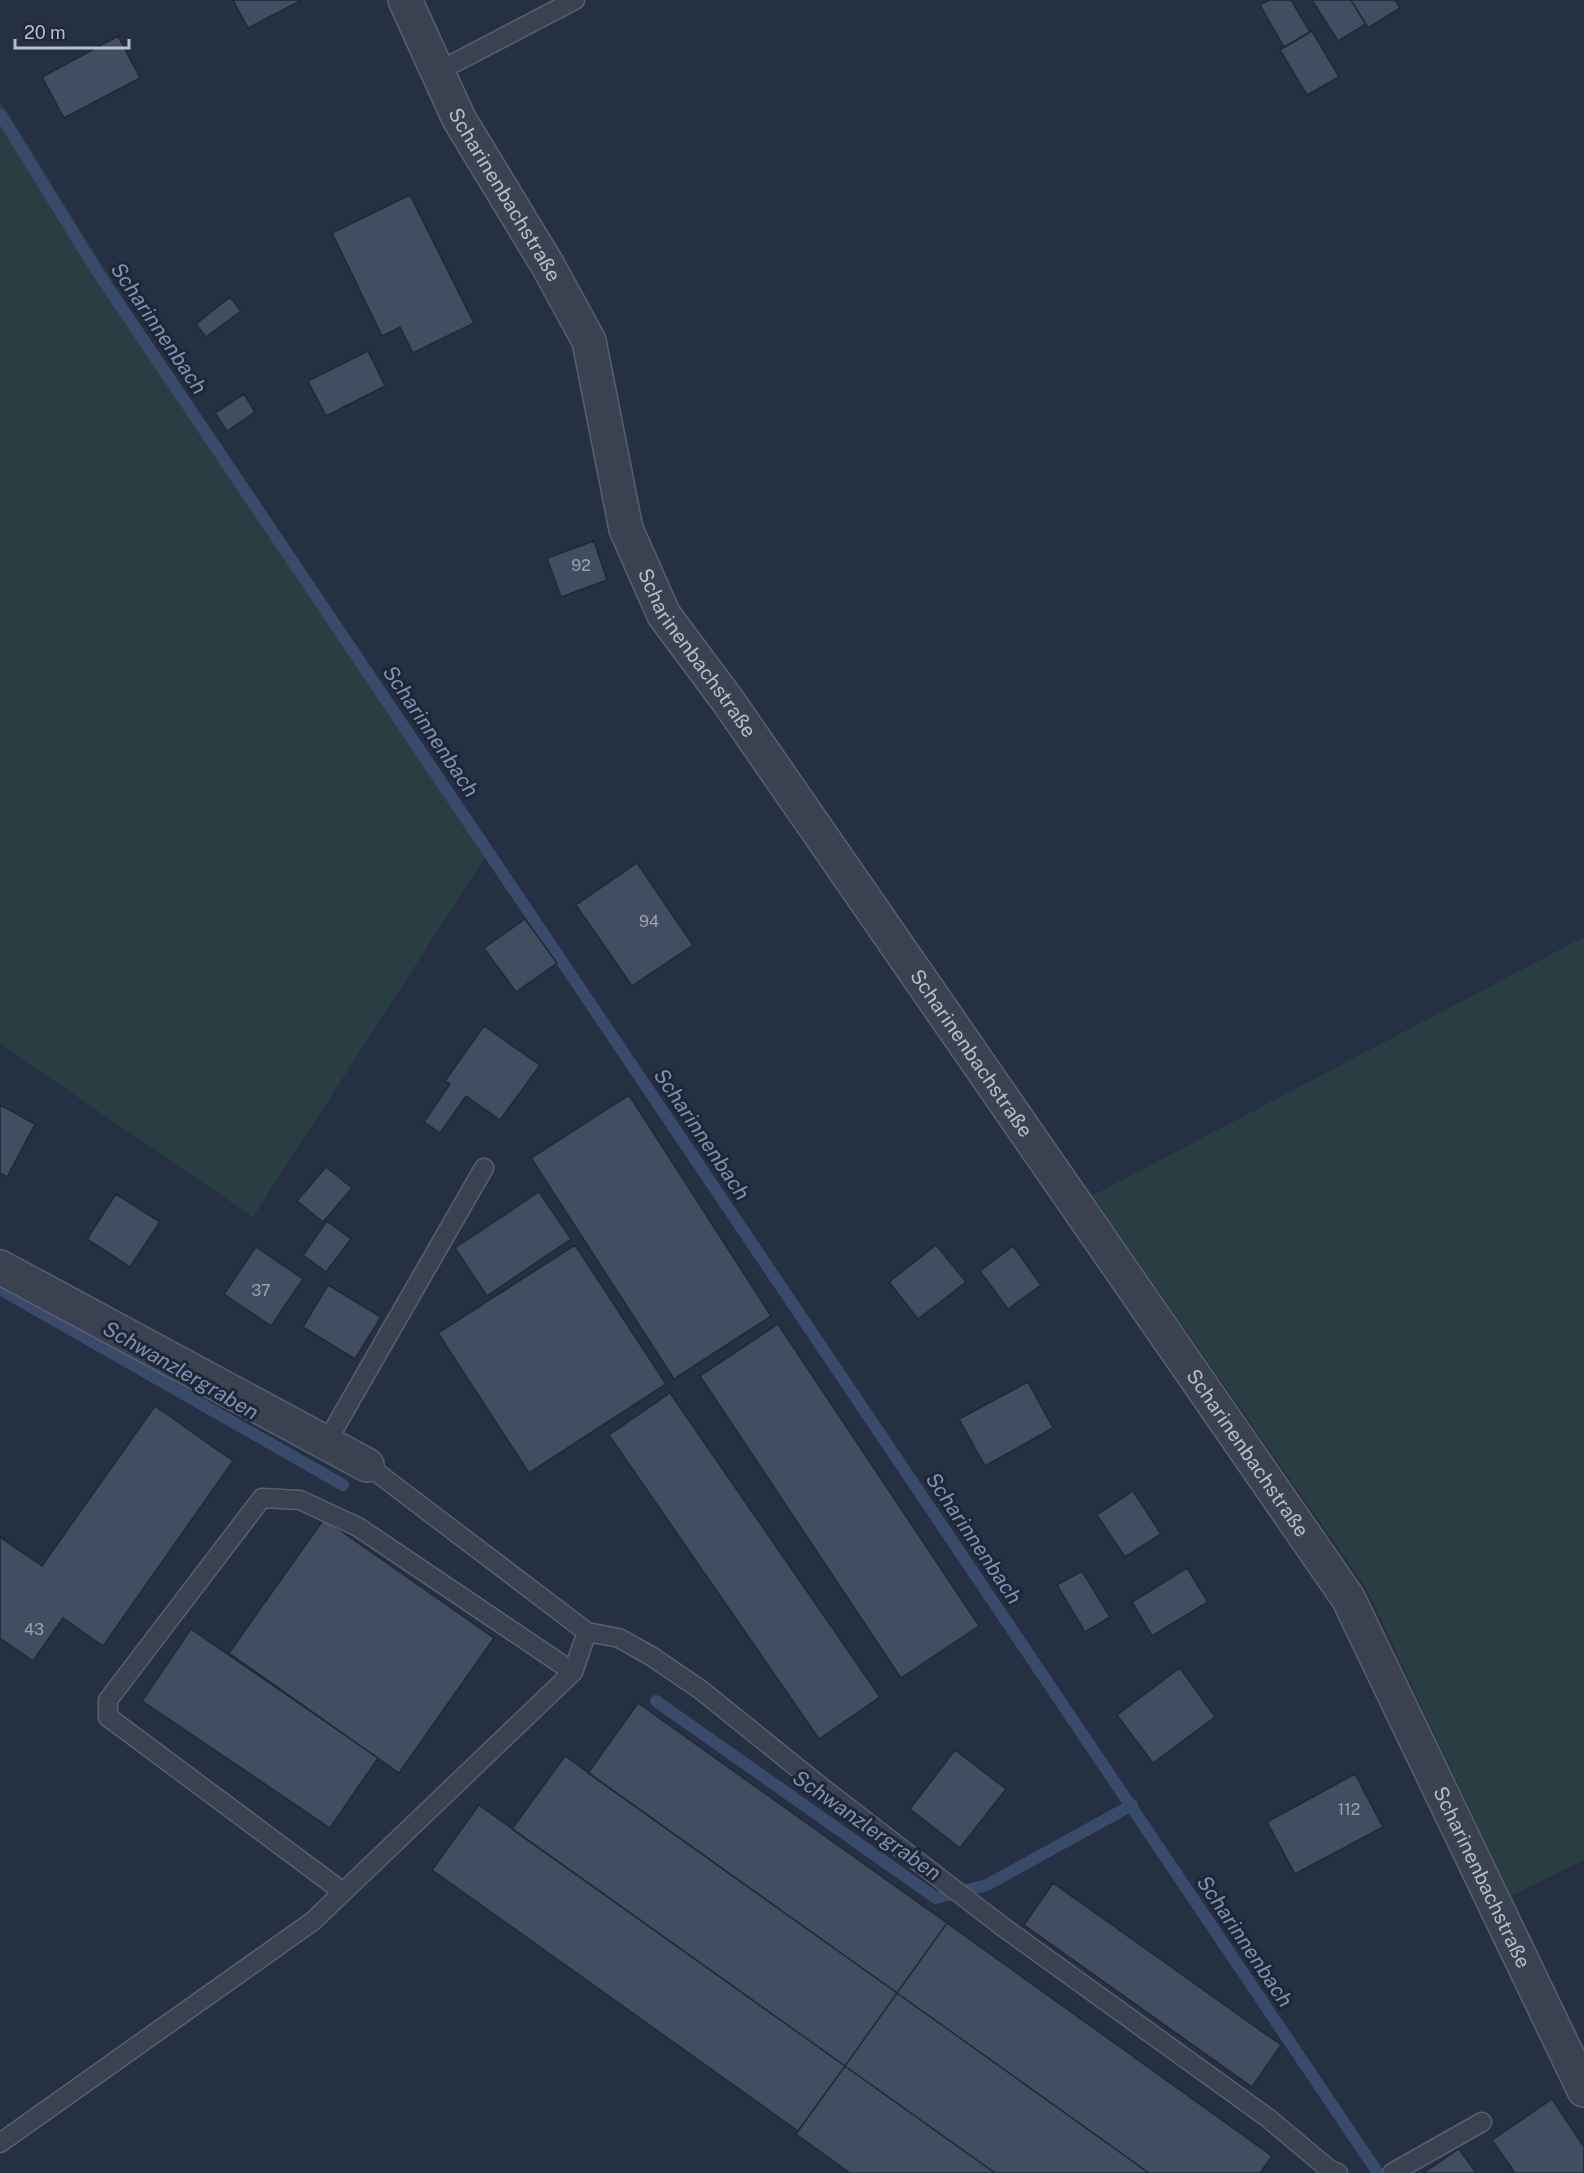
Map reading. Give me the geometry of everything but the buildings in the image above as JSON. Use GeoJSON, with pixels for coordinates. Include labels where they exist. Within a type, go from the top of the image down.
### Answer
{"type":"FeatureCollection","features":[{"type":"Feature","properties":{"kind":"street","name":"Scharinenbachstraße"},"geometry":{"type":"LineString","coordinates":[[405,0],[459,119],[547,264],[589,340],[626,529],[664,615],[735,711],[1348,1598],[1584,2090]]}},
{"type":"Feature","properties":{"kind":"street"},"geometry":{"type":"LineString","coordinates":[[0,1267],[367,1465]]}},
{"type":"Feature","properties":{"kind":"lane"},"geometry":{"type":"LineString","coordinates":[[437,72],[575,0]]}},
{"type":"Feature","properties":{"kind":"lane"},"geometry":{"type":"LineString","coordinates":[[326,1443],[484,1168]]}},
{"type":"Feature","properties":{"kind":"lane"},"geometry":{"type":"LineString","coordinates":[[367,1465],[587,1632],[619,1638],[651,1656],[701,1690],[982,1910],[1268,2118],[1330,2170],[1338,2173]]}},
{"type":"Feature","properties":{"kind":"lane"},"geometry":{"type":"LineString","coordinates":[[343,1892],[108,1717],[108,1700],[262,1497],[300,1500],[358,1527],[573,1672]]}},
{"type":"Feature","properties":{"kind":"lane"},"geometry":{"type":"LineString","coordinates":[[0,2143],[313,1921],[573,1672],[587,1632]]}},
{"type":"Feature","properties":{"kind":"lane"},"geometry":{"type":"LineString","coordinates":[[1398,2171],[1482,2122]]}},
{"type":"Feature","properties":{"kind":"green space"},"geometry":{"type":"Polygon","coordinates":[[[0,100],[197,418],[486,856],[253,1217],[0,1044],[0,100]]]}},
{"type":"Feature","properties":{"kind":"green space"},"geometry":{"type":"Polygon","coordinates":[[[1584,937],[1584,1860],[1511,1896],[1365,1586],[1092,1196],[1584,937]]]}},
{"type":"Feature","properties":{"kind":"waterway","name":"Scharinnenbach"},"geometry":{"type":"LineString","coordinates":[[0,114],[97,271],[1378,2173]]}},
{"type":"Feature","properties":{"kind":"waterway","name":"Schwanzlergraben"},"geometry":{"type":"LineString","coordinates":[[0,1289],[343,1485]]}},
{"type":"Feature","properties":{"kind":"waterway","name":"Schwanzlergraben"},"geometry":{"type":"LineString","coordinates":[[656,1701],[936,1898],[987,1885],[1132,1805]]}}]}
